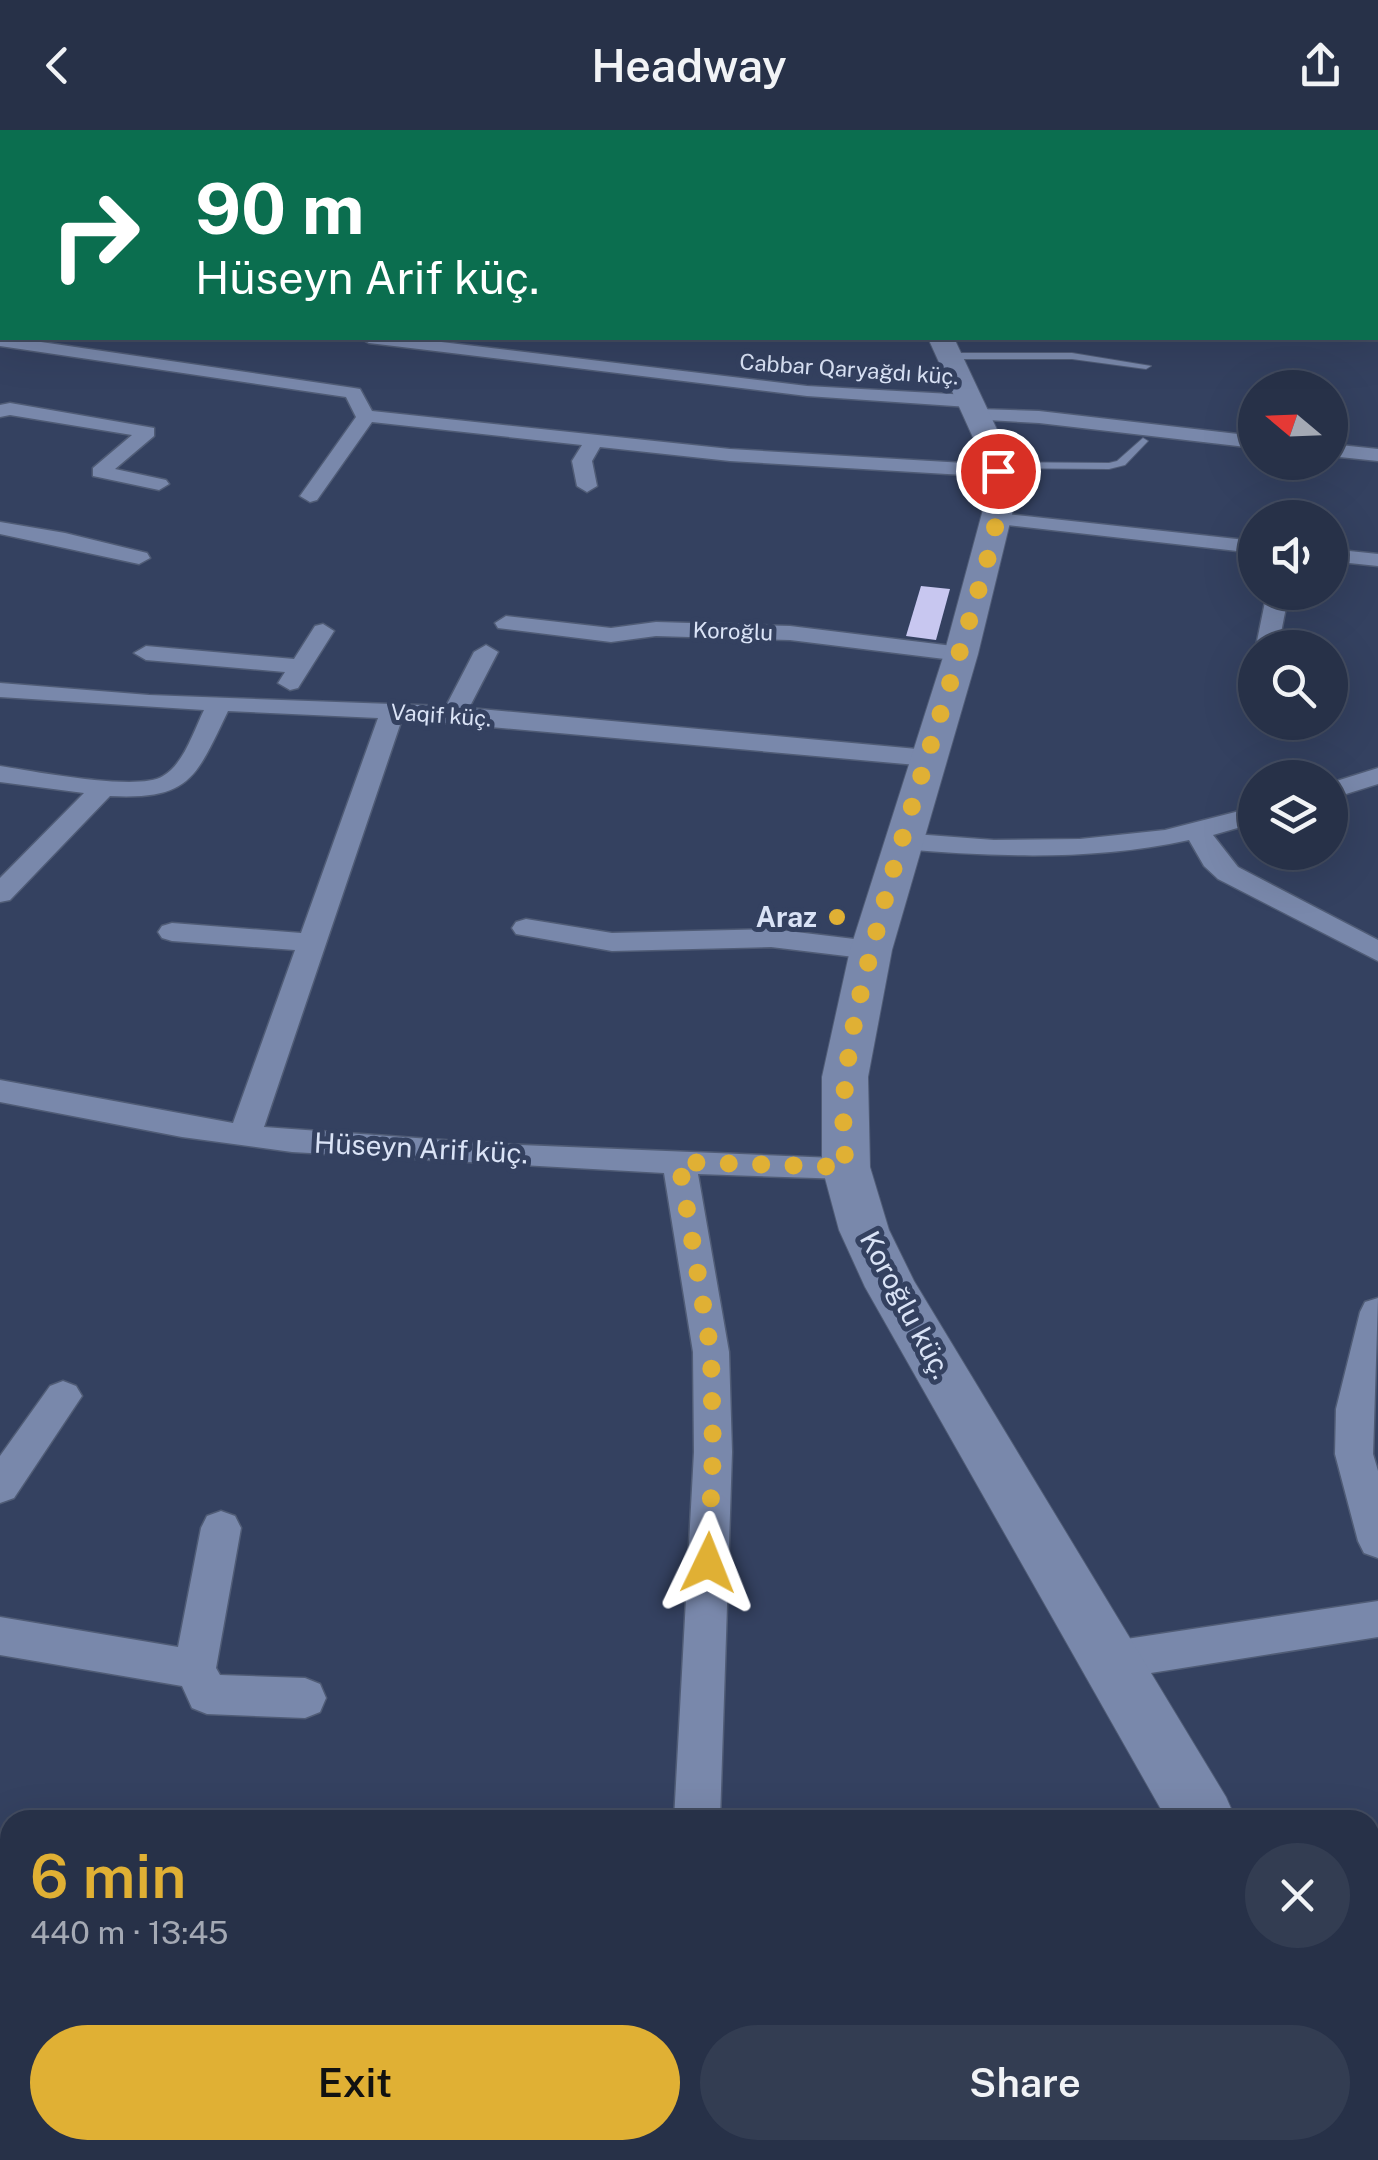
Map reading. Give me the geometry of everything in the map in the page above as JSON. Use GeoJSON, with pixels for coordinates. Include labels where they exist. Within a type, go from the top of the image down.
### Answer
{"type":"FeatureCollection","features":[{"type":"Feature","properties":{"kind":"street","name":"Cabbar Qaryağdı küç."},"geometry":{"type":"LineString","coordinates":[[386,340],[1238,440]]}},
{"type":"Feature","properties":{"kind":"street"},"geometry":{"type":"LineString","coordinates":[[0,341],[346,390],[358,396],[359,411],[367,416],[593,442],[878,466],[997,468]]}},
{"type":"Feature","properties":{"kind":"street","name":"Koroğlu küç."},"geometry":{"type":"LineString","coordinates":[[945,347],[997,468],[997,519],[961,654],[901,841],[872,950],[844,1077],[846,1167],[854,1202],[892,1287],[1197,1810]]}},
{"type":"Feature","properties":{"kind":"street"},"geometry":{"type":"LineString","coordinates":[[0,411],[147,432],[100,472],[159,484]]}},
{"type":"Feature","properties":{"kind":"street"},"geometry":{"type":"LineString","coordinates":[[310,496],[350,434],[367,416]]}},
{"type":"Feature","properties":{"kind":"street"},"geometry":{"type":"LineString","coordinates":[[587,486],[582,460],[593,442]]}},
{"type":"Feature","properties":{"kind":"street"},"geometry":{"type":"LineString","coordinates":[[1348,452],[1378,455]]}},
{"type":"Feature","properties":{"kind":"street"},"geometry":{"type":"LineString","coordinates":[[997,519],[1238,545]]}},
{"type":"Feature","properties":{"kind":"street"},"geometry":{"type":"LineString","coordinates":[[0,528],[138,558]]}},
{"type":"Feature","properties":{"kind":"street"},"geometry":{"type":"LineString","coordinates":[[1348,557],[1378,560]]}},
{"type":"Feature","properties":{"kind":"street","name":"Koroğlu"},"geometry":{"type":"LineString","coordinates":[[506,622],[612,635],[656,630],[790,633],[961,654]]}},
{"type":"Feature","properties":{"kind":"street"},"geometry":{"type":"LineString","coordinates":[[278,705],[323,630]]}},
{"type":"Feature","properties":{"kind":"street"},"geometry":{"type":"LineString","coordinates":[[454,714],[486,652]]}},
{"type":"Feature","properties":{"kind":"street"},"geometry":{"type":"LineString","coordinates":[[146,653],[299,666]]}},
{"type":"Feature","properties":{"kind":"street","name":"Vaqif küç."},"geometry":{"type":"LineString","coordinates":[[0,690],[116,700],[454,714],[928,758]]}},
{"type":"Feature","properties":{"kind":"street"},"geometry":{"type":"LineString","coordinates":[[0,774],[104,787],[156,788],[171,783],[183,771],[220,703]]}},
{"type":"Feature","properties":{"kind":"street"},"geometry":{"type":"LineString","coordinates":[[244,1135],[393,711]]}},
{"type":"Feature","properties":{"kind":"street"},"geometry":{"type":"LineString","coordinates":[[1348,785],[1378,776]]}},
{"type":"Feature","properties":{"kind":"street"},"geometry":{"type":"LineString","coordinates":[[0,894],[104,787]]}},
{"type":"Feature","properties":{"kind":"street"},"geometry":{"type":"LineString","coordinates":[[901,841],[1060,850],[1112,848],[1198,833],[1238,820]]}},
{"type":"Feature","properties":{"kind":"street"},"geometry":{"type":"LineString","coordinates":[[1198,833],[1214,860],[1228,873],[1378,952]]}},
{"type":"Feature","properties":{"kind":"street"},"geometry":{"type":"LineString","coordinates":[[526,928],[612,942],[771,938],[872,950]]}},
{"type":"Feature","properties":{"kind":"street"},"geometry":{"type":"LineString","coordinates":[[172,932],[311,942]]}},
{"type":"Feature","properties":{"kind":"street"},"geometry":{"type":"LineString","coordinates":[[0,1121],[11,1093]]}},
{"type":"Feature","properties":{"kind":"street","name":"Hüseyn Arif küç."},"geometry":{"type":"LineString","coordinates":[[11,1093],[244,1135],[403,1148],[846,1167]]}},
{"type":"Feature","properties":{"kind":"street"},"geometry":{"type":"LineString","coordinates":[[679,1162],[711,1352],[713,1452],[697,1810]]}},
{"type":"Feature","properties":{"kind":"street"},"geometry":{"type":"LineString","coordinates":[[1378,1312],[1355,1409],[1354,1454],[1378,1541]]}},
{"type":"Feature","properties":{"kind":"street"},"geometry":{"type":"LineString","coordinates":[[0,1487],[63,1396]]}},
{"type":"Feature","properties":{"kind":"street"},"geometry":{"type":"LineString","coordinates":[[221,1528],[194,1669],[207,1694],[306,1698]]}},
{"type":"Feature","properties":{"kind":"street"},"geometry":{"type":"LineString","coordinates":[[1113,1660],[1378,1619]]}},
{"type":"Feature","properties":{"kind":"street"},"geometry":{"type":"LineString","coordinates":[[0,1636],[194,1669]]}},
{"type":"Feature","properties":{"kind":"lane"},"geometry":{"type":"LineString","coordinates":[[945,347],[1146,366]]}},
{"type":"Feature","properties":{"kind":"lane"},"geometry":{"type":"LineString","coordinates":[[997,468],[1108,466],[1121,463],[1143,441]]}},
{"type":"Feature","properties":{"kind":"building"},"geometry":{"type":"Polygon","coordinates":[[[921,586],[950,589],[936,640],[906,636],[921,586]]]}},
{"type":"Feature","properties":{"kind":"place","name":"Araz"},"geometry":{"type":"Point","coordinates":[837,917]}},
{"type":"Feature","properties":{"kind":"route"},"geometry":{"type":"LineString","coordinates":[[708,1563],[713,1452],[711,1352],[679,1162],[846,1167],[842,1141],[844,1077],[856,1010],[901,841],[992,543],[1000,502],[998,471]]}}]}
